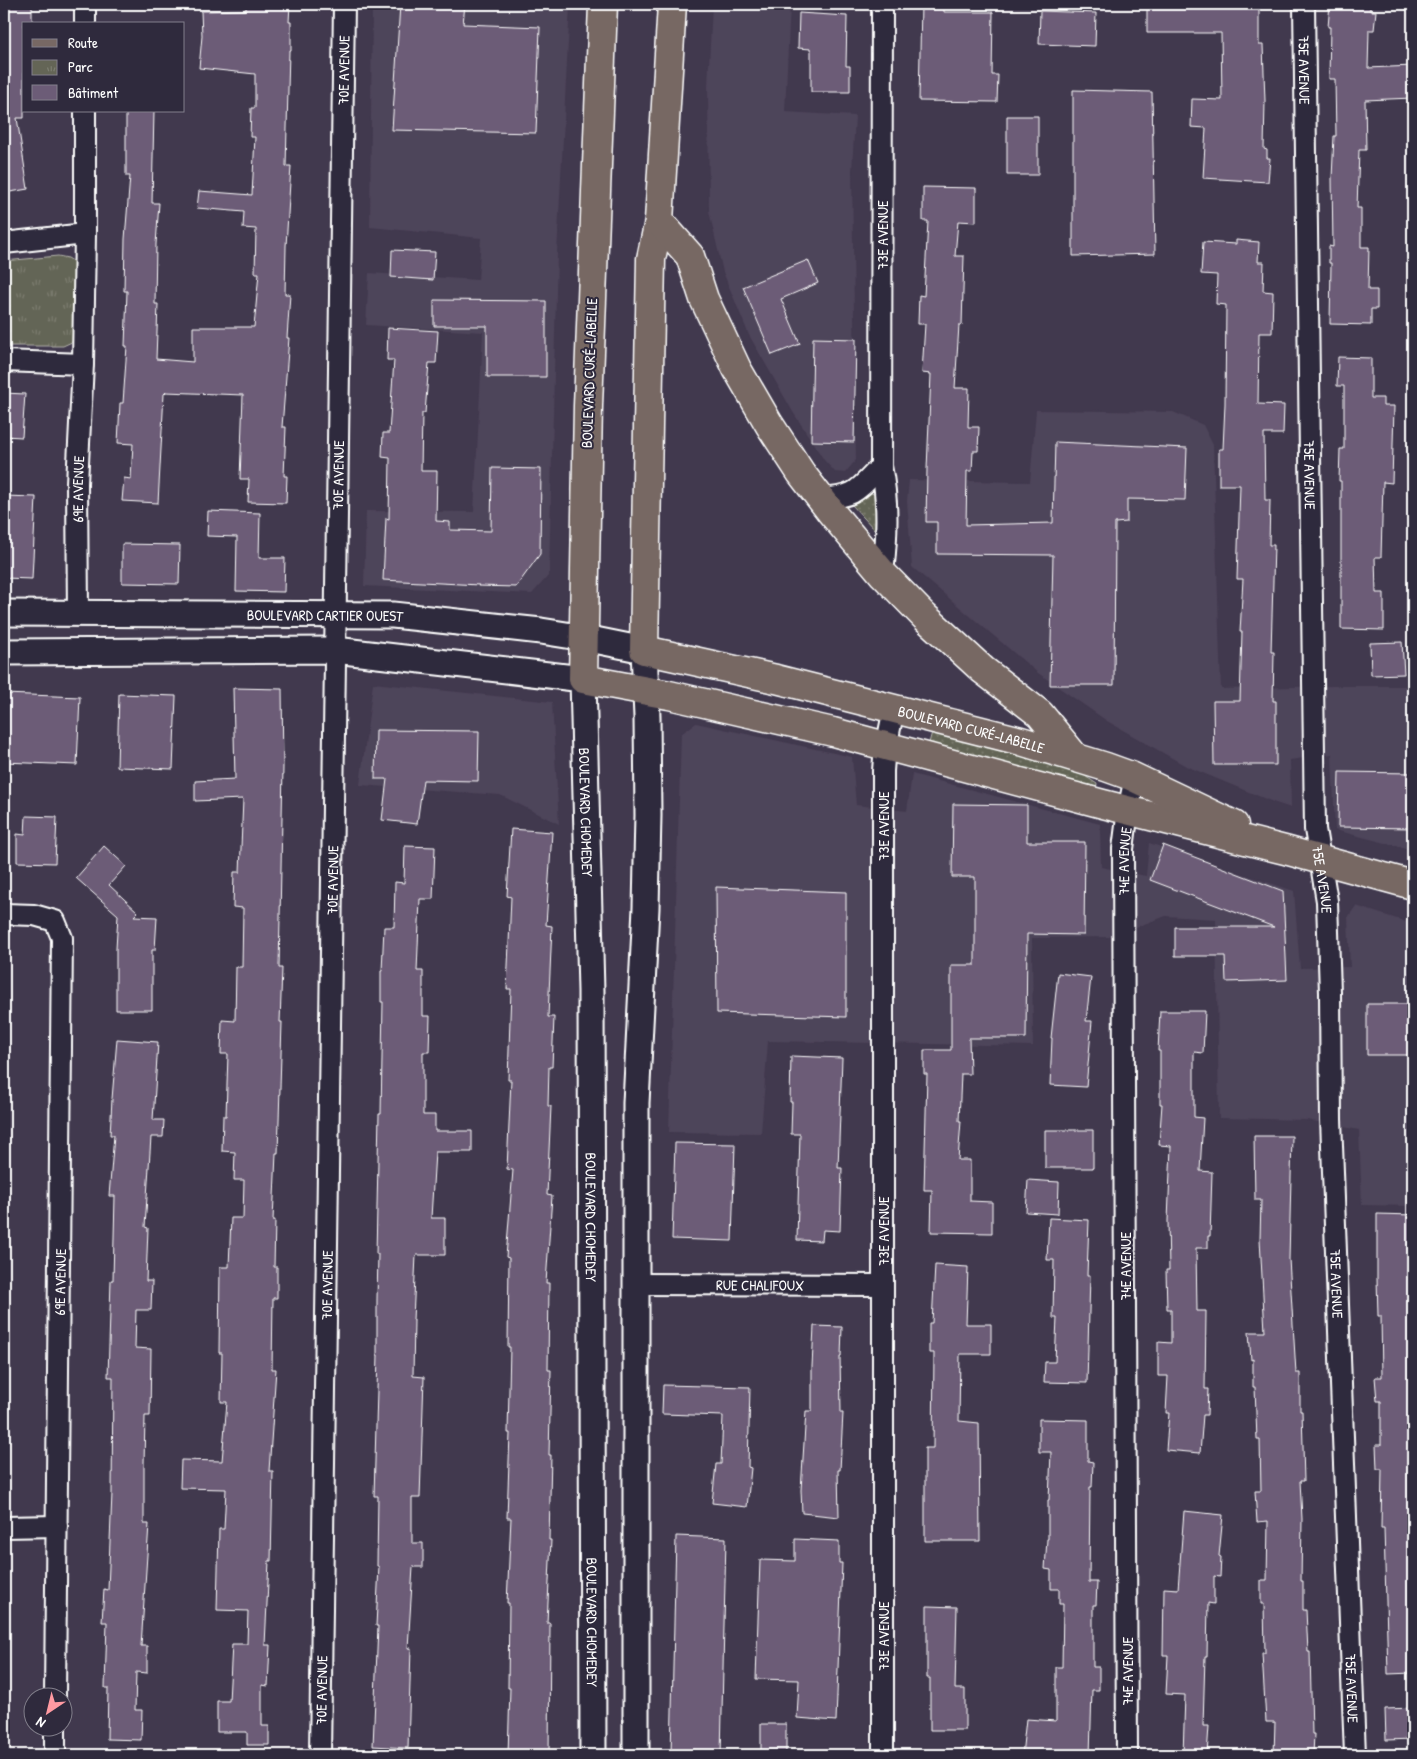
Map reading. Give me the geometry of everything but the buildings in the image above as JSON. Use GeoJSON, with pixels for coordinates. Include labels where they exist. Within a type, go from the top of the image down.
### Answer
{"type":"FeatureCollection","features":[{"type":"Feature","properties":{"kind":"main road","name":"BOULEVARD CURÉ-LABELLE"},"geometry":{"type":"LineString","coordinates":[[604,4],[588,406],[583,680],[645,690],[776,718],[1413,885]]}},
{"type":"Feature","properties":{"kind":"main road"},"geometry":{"type":"LineString","coordinates":[[644,650],[651,269],[659,221],[672,4]]}},
{"type":"Feature","properties":{"kind":"main road"},"geometry":{"type":"LineString","coordinates":[[659,221],[690,256],[704,298],[738,369],[769,424],[820,499],[883,574],[924,617],[963,652],[1040,714],[1075,757]]}},
{"type":"Feature","properties":{"kind":"main road","name":"BOULEVARD CURÉ-LABELLE"},"geometry":{"type":"LineString","coordinates":[[644,650],[894,708],[998,734],[1075,757],[1135,778],[1285,850]]}},
{"type":"Feature","properties":{"kind":"street"},"geometry":{"type":"LineString","coordinates":[[85,4],[85,22]]}},
{"type":"Feature","properties":{"kind":"street","name":"70E AVENUE"},"geometry":{"type":"LineString","coordinates":[[320,1755],[344,4]]}},
{"type":"Feature","properties":{"kind":"street","name":"73E AVENUE"},"geometry":{"type":"LineString","coordinates":[[882,4],[881,466],[886,490],[886,536],[883,574]]}},
{"type":"Feature","properties":{"kind":"street","name":"75E AVENUE"},"geometry":{"type":"LineString","coordinates":[[1304,4],[1315,829],[1327,901],[1332,1138],[1355,1755]]}},
{"type":"Feature","properties":{"kind":"street","name":"69E AVENUE"},"geometry":{"type":"LineString","coordinates":[[78,614],[77,483],[85,234],[85,112]]}},
{"type":"Feature","properties":{"kind":"street"},"geometry":{"type":"LineString","coordinates":[[4,243],[85,234]]}},
{"type":"Feature","properties":{"kind":"street"},"geometry":{"type":"LineString","coordinates":[[4,361],[82,364]]}},
{"type":"Feature","properties":{"kind":"street"},"geometry":{"type":"LineString","coordinates":[[820,499],[840,498],[852,494],[866,483],[881,466]]}},
{"type":"Feature","properties":{"kind":"street","name":"BOULEVARD CARTIER OUEST"},"geometry":{"type":"LineString","coordinates":[[4,613],[393,615],[519,628],[585,638],[644,650]]}},
{"type":"Feature","properties":{"kind":"street"},"geometry":{"type":"LineString","coordinates":[[4,652],[335,650],[583,680]]}},
{"type":"Feature","properties":{"kind":"street"},"geometry":{"type":"LineString","coordinates":[[636,1755],[636,1103],[646,908],[648,815],[644,650]]}},
{"type":"Feature","properties":{"kind":"street","name":"BOULEVARD CHOMEDEY"},"geometry":{"type":"LineString","coordinates":[[583,680],[591,991],[593,1755]]}},
{"type":"Feature","properties":{"kind":"street","name":"73E AVENUE"},"geometry":{"type":"LineString","coordinates":[[884,1755],[883,772],[894,708]]}},
{"type":"Feature","properties":{"kind":"street","name":"74E AVENUE"},"geometry":{"type":"LineString","coordinates":[[1127,1755],[1123,848],[1135,778]]}},
{"type":"Feature","properties":{"kind":"street","name":"69E AVENUE"},"geometry":{"type":"LineString","coordinates":[[4,914],[34,915],[55,921],[62,938],[55,1686]]}},
{"type":"Feature","properties":{"kind":"street","name":"RUE CHALIFOUX"},"geometry":{"type":"LineString","coordinates":[[636,1284],[883,1285]]}},
{"type":"Feature","properties":{"kind":"street"},"geometry":{"type":"LineString","coordinates":[[4,1526],[57,1526]]}},
{"type":"Feature","properties":{"kind":"street"},"geometry":{"type":"LineString","coordinates":[[55,1736],[55,1755]]}},
{"type":"Feature","properties":{"kind":"shaded area"},"geometry":{"type":"Polygon","coordinates":[[[372,4],[570,4],[557,254],[549,575],[532,594],[364,586],[366,511],[474,512],[483,332],[366,325],[369,273],[478,280],[481,238],[370,227],[372,4]]]}},
{"type":"Feature","properties":{"kind":"shaded area"},"geometry":{"type":"Polygon","coordinates":[[[712,4],[790,4],[785,112],[855,116],[852,171],[856,460],[845,473],[835,472],[824,460],[793,412],[749,335],[723,272],[709,211],[708,86],[712,4]]]}},
{"type":"Feature","properties":{"kind":"shaded area"},"geometry":{"type":"Polygon","coordinates":[[[1036,410],[1173,412],[1203,425],[1213,445],[1221,689],[1409,686],[1409,710],[1413,711],[1413,850],[1335,830],[1332,754],[1290,760],[1291,808],[1186,766],[1107,721],[1038,673],[912,567],[907,501],[909,480],[1030,482],[1036,410]]]}},
{"type":"Feature","properties":{"kind":"shaded area"},"geometry":{"type":"Polygon","coordinates":[[[373,683],[552,702],[559,824],[500,795],[360,785],[373,683]]]}},
{"type":"Feature","properties":{"kind":"shaded area"},"geometry":{"type":"Polygon","coordinates":[[[696,723],[852,757],[856,805],[907,811],[912,774],[1100,824],[1101,867],[1146,876],[1149,843],[1294,891],[1300,968],[1350,967],[1348,917],[1356,906],[1413,924],[1413,1206],[1362,1205],[1359,1130],[1307,1120],[1219,1118],[1216,919],[1166,916],[1109,937],[1032,938],[1033,1046],[768,1041],[761,1133],[669,1132],[681,734],[696,723]]]}},
{"type":"Feature","properties":{"kind":"green space"},"geometry":{"type":"Polygon","coordinates":[[[58,256],[68,258],[76,263],[74,341],[63,346],[4,346],[4,261],[58,256]]]}},
{"type":"Feature","properties":{"kind":"green space"},"geometry":{"type":"Polygon","coordinates":[[[871,493],[876,495],[875,530],[852,505],[871,493]]]}},
{"type":"Feature","properties":{"kind":"green space"},"geometry":{"type":"Polygon","coordinates":[[[932,732],[1079,772],[1097,784],[1096,789],[929,743],[932,732]]]}}]}
